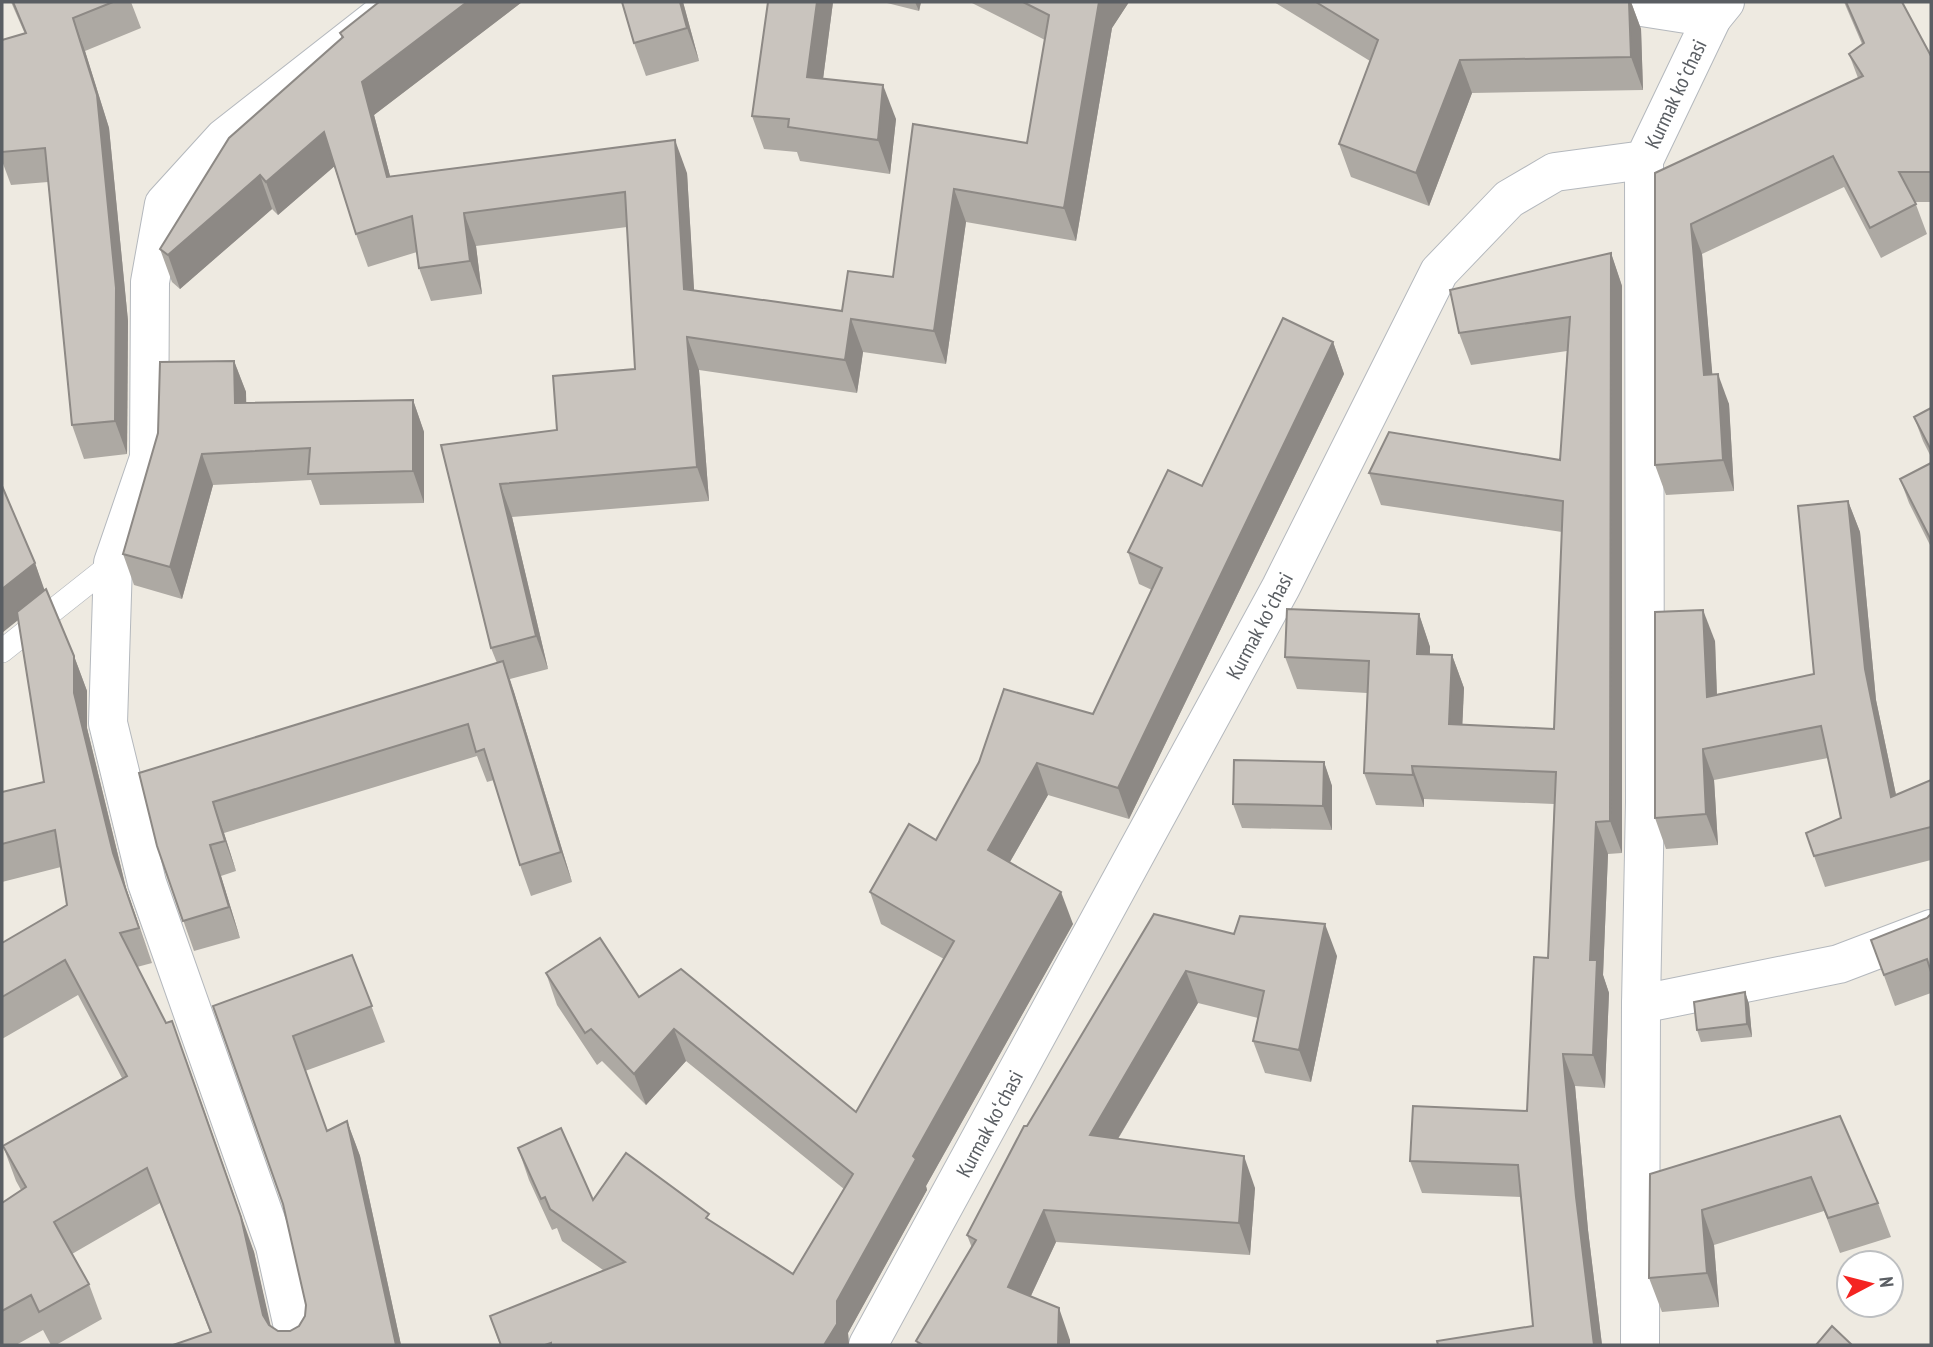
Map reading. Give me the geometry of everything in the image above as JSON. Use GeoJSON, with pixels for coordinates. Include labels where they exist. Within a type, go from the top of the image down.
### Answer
{"type":"FeatureCollection","features":[{"type":"Feature","properties":{"kind":"street"},"geometry":{"type":"LineString","coordinates":[[297,1345],[275,1246],[147,883],[108,723],[113,563],[149,458],[150,282],[164,204],[223,138],[398,2]]}},
{"type":"Feature","properties":{"kind":"street"},"geometry":{"type":"LineString","coordinates":[[1610,2],[1718,10]]}},
{"type":"Feature","properties":{"kind":"street","name":"Kurmak koʻchasi"},"geometry":{"type":"LineString","coordinates":[[868,1345],[1275,599],[1439,272],[1509,199],[1555,172],[1644,160],[1718,10]]}},
{"type":"Feature","properties":{"kind":"street"},"geometry":{"type":"LineString","coordinates":[[1640,1345],[1641,1004],[1645,802],[1644,160]]}},
{"type":"Feature","properties":{"kind":"street"},"geometry":{"type":"LineString","coordinates":[[1641,1004],[1839,964],[1931,929]]}},
{"type":"Feature","properties":{"kind":"lane"},"geometry":{"type":"LineString","coordinates":[[2,651],[113,563]]}},
{"type":"Feature","properties":{"kind":"building"},"geometry":{"type":"Polygon","coordinates":[[[13,2],[113,2],[73,18],[97,95],[116,288],[115,421],[72,425],[45,148],[2,152],[2,40],[26,33],[13,2]]]}},
{"type":"Feature","properties":{"kind":"building"},"geometry":{"type":"Polygon","coordinates":[[[379,2],[467,2],[362,82],[387,177],[675,140],[684,289],[842,311],[848,271],[893,277],[913,124],[1027,143],[1049,15],[1023,2],[1099,2],[1064,208],[954,189],[934,331],[851,319],[845,360],[687,337],[697,467],[500,484],[536,636],[491,648],[441,445],[557,430],[553,376],[635,369],[625,192],[464,213],[470,261],[419,268],[412,216],[356,234],[324,132],[266,182],[260,175],[168,255],[160,249],[229,138],[343,37],[340,33],[379,2]]]}},
{"type":"Feature","properties":{"kind":"building"},"geometry":{"type":"Polygon","coordinates":[[[622,2],[680,2],[687,28],[634,43],[622,2]]]}},
{"type":"Feature","properties":{"kind":"building"},"geometry":{"type":"Polygon","coordinates":[[[768,2],[817,2],[807,77],[883,85],[878,140],[788,127],[789,119],[752,116],[768,2]]]}},
{"type":"Feature","properties":{"kind":"building"},"geometry":{"type":"Polygon","coordinates":[[[1316,2],[1629,2],[1631,57],[1460,60],[1416,173],[1339,144],[1378,40],[1316,2]]]}},
{"type":"Feature","properties":{"kind":"building"},"geometry":{"type":"Polygon","coordinates":[[[1846,2],[1902,2],[1931,56],[1931,172],[1899,172],[1916,204],[1870,228],[1833,156],[1691,224],[1704,375],[1718,374],[1723,460],[1655,465],[1655,173],[1863,76],[1849,54],[1864,43],[1846,2]]]}},
{"type":"Feature","properties":{"kind":"building"},"geometry":{"type":"Polygon","coordinates":[[[1611,253],[1610,821],[1596,822],[1590,960],[1597,960],[1593,1055],[1563,1054],[1576,1197],[1594,1345],[1438,1345],[1437,1341],[1533,1326],[1518,1165],[1410,1161],[1413,1106],[1527,1111],[1534,957],[1548,958],[1556,772],[1412,766],[1413,775],[1364,773],[1369,661],[1285,657],[1287,609],[1419,614],[1417,654],[1452,655],[1449,724],[1554,729],[1563,501],[1369,473],[1389,432],[1560,460],[1570,317],[1459,333],[1450,290],[1611,253]]]}},
{"type":"Feature","properties":{"kind":"building"},"geometry":{"type":"Polygon","coordinates":[[[1283,318],[1333,342],[1118,788],[1037,763],[988,850],[1061,892],[913,1156],[916,1159],[837,1301],[837,1324],[824,1345],[501,1345],[490,1316],[625,1262],[550,1209],[545,1197],[541,1199],[518,1148],[561,1128],[593,1200],[626,1153],[709,1214],[706,1218],[793,1274],[853,1174],[674,1029],[634,1074],[591,1029],[585,1033],[546,973],[600,938],[639,997],[681,969],[856,1112],[954,941],[870,892],[909,824],[936,840],[979,762],[1004,689],[1093,714],[1162,568],[1128,552],[1168,470],[1202,486],[1283,318]]]}},
{"type":"Feature","properties":{"kind":"building"},"geometry":{"type":"Polygon","coordinates":[[[234,361],[235,403],[413,400],[413,471],[308,474],[310,448],[202,454],[170,567],[123,554],[158,433],[160,362],[234,361]]]}},
{"type":"Feature","properties":{"kind":"building"},"geometry":{"type":"Polygon","coordinates":[[[1931,408],[1931,450],[1914,417],[1931,408]]]}},
{"type":"Feature","properties":{"kind":"building"},"geometry":{"type":"Polygon","coordinates":[[[1931,463],[1931,540],[1900,479],[1931,463]]]}},
{"type":"Feature","properties":{"kind":"building"},"geometry":{"type":"Polygon","coordinates":[[[2,486],[35,563],[2,589],[2,486]]]}},
{"type":"Feature","properties":{"kind":"building"},"geometry":{"type":"Polygon","coordinates":[[[1848,501],[1865,669],[1891,797],[1931,780],[1931,827],[1814,856],[1806,833],[1841,818],[1821,726],[1703,749],[1706,814],[1655,818],[1655,612],[1703,610],[1707,697],[1814,674],[1798,506],[1848,501]]]}},
{"type":"Feature","properties":{"kind":"building"},"geometry":{"type":"Polygon","coordinates":[[[46,589],[74,656],[74,693],[113,853],[139,928],[120,933],[166,1023],[172,1021],[241,1217],[263,1315],[269,1325],[278,1331],[290,1331],[299,1326],[305,1316],[306,1305],[283,1204],[213,1006],[352,955],[372,1006],[293,1036],[327,1131],[347,1121],[396,1345],[173,1345],[211,1332],[147,1168],[54,1222],[89,1284],[39,1312],[31,1295],[2,1311],[2,1203],[26,1187],[3,1146],[127,1076],[65,960],[2,997],[2,943],[67,905],[55,830],[2,844],[2,792],[44,782],[17,612],[46,589]]]}},
{"type":"Feature","properties":{"kind":"building"},"geometry":{"type":"Polygon","coordinates":[[[503,661],[561,852],[520,865],[484,749],[476,752],[468,724],[213,802],[225,841],[210,845],[229,907],[183,921],[157,846],[139,773],[503,661]]]}},
{"type":"Feature","properties":{"kind":"building"},"geometry":{"type":"Polygon","coordinates":[[[1234,760],[1324,762],[1323,806],[1233,804],[1234,760]]]}},
{"type":"Feature","properties":{"kind":"building"},"geometry":{"type":"Polygon","coordinates":[[[1154,914],[1234,934],[1240,916],[1325,924],[1299,1050],[1253,1041],[1264,991],[1186,971],[1090,1135],[1244,1156],[1239,1223],[1044,1210],[1008,1287],[1059,1308],[1058,1345],[923,1345],[916,1341],[976,1240],[967,1235],[1024,1126],[1027,1126],[1154,914]]]}},
{"type":"Feature","properties":{"kind":"building"},"geometry":{"type":"Polygon","coordinates":[[[1931,914],[1931,972],[1927,959],[1884,975],[1871,940],[1931,914]]]}},
{"type":"Feature","properties":{"kind":"building"},"geometry":{"type":"Polygon","coordinates":[[[1745,992],[1747,1024],[1697,1030],[1694,1002],[1745,992]]]}},
{"type":"Feature","properties":{"kind":"building"},"geometry":{"type":"Polygon","coordinates":[[[1840,1116],[1878,1203],[1828,1218],[1811,1177],[1702,1210],[1707,1273],[1649,1278],[1650,1174],[1840,1116]]]}},
{"type":"Feature","properties":{"kind":"building"},"geometry":{"type":"Polygon","coordinates":[[[1832,1326],[1852,1345],[1816,1345],[1832,1326]]]}}]}
